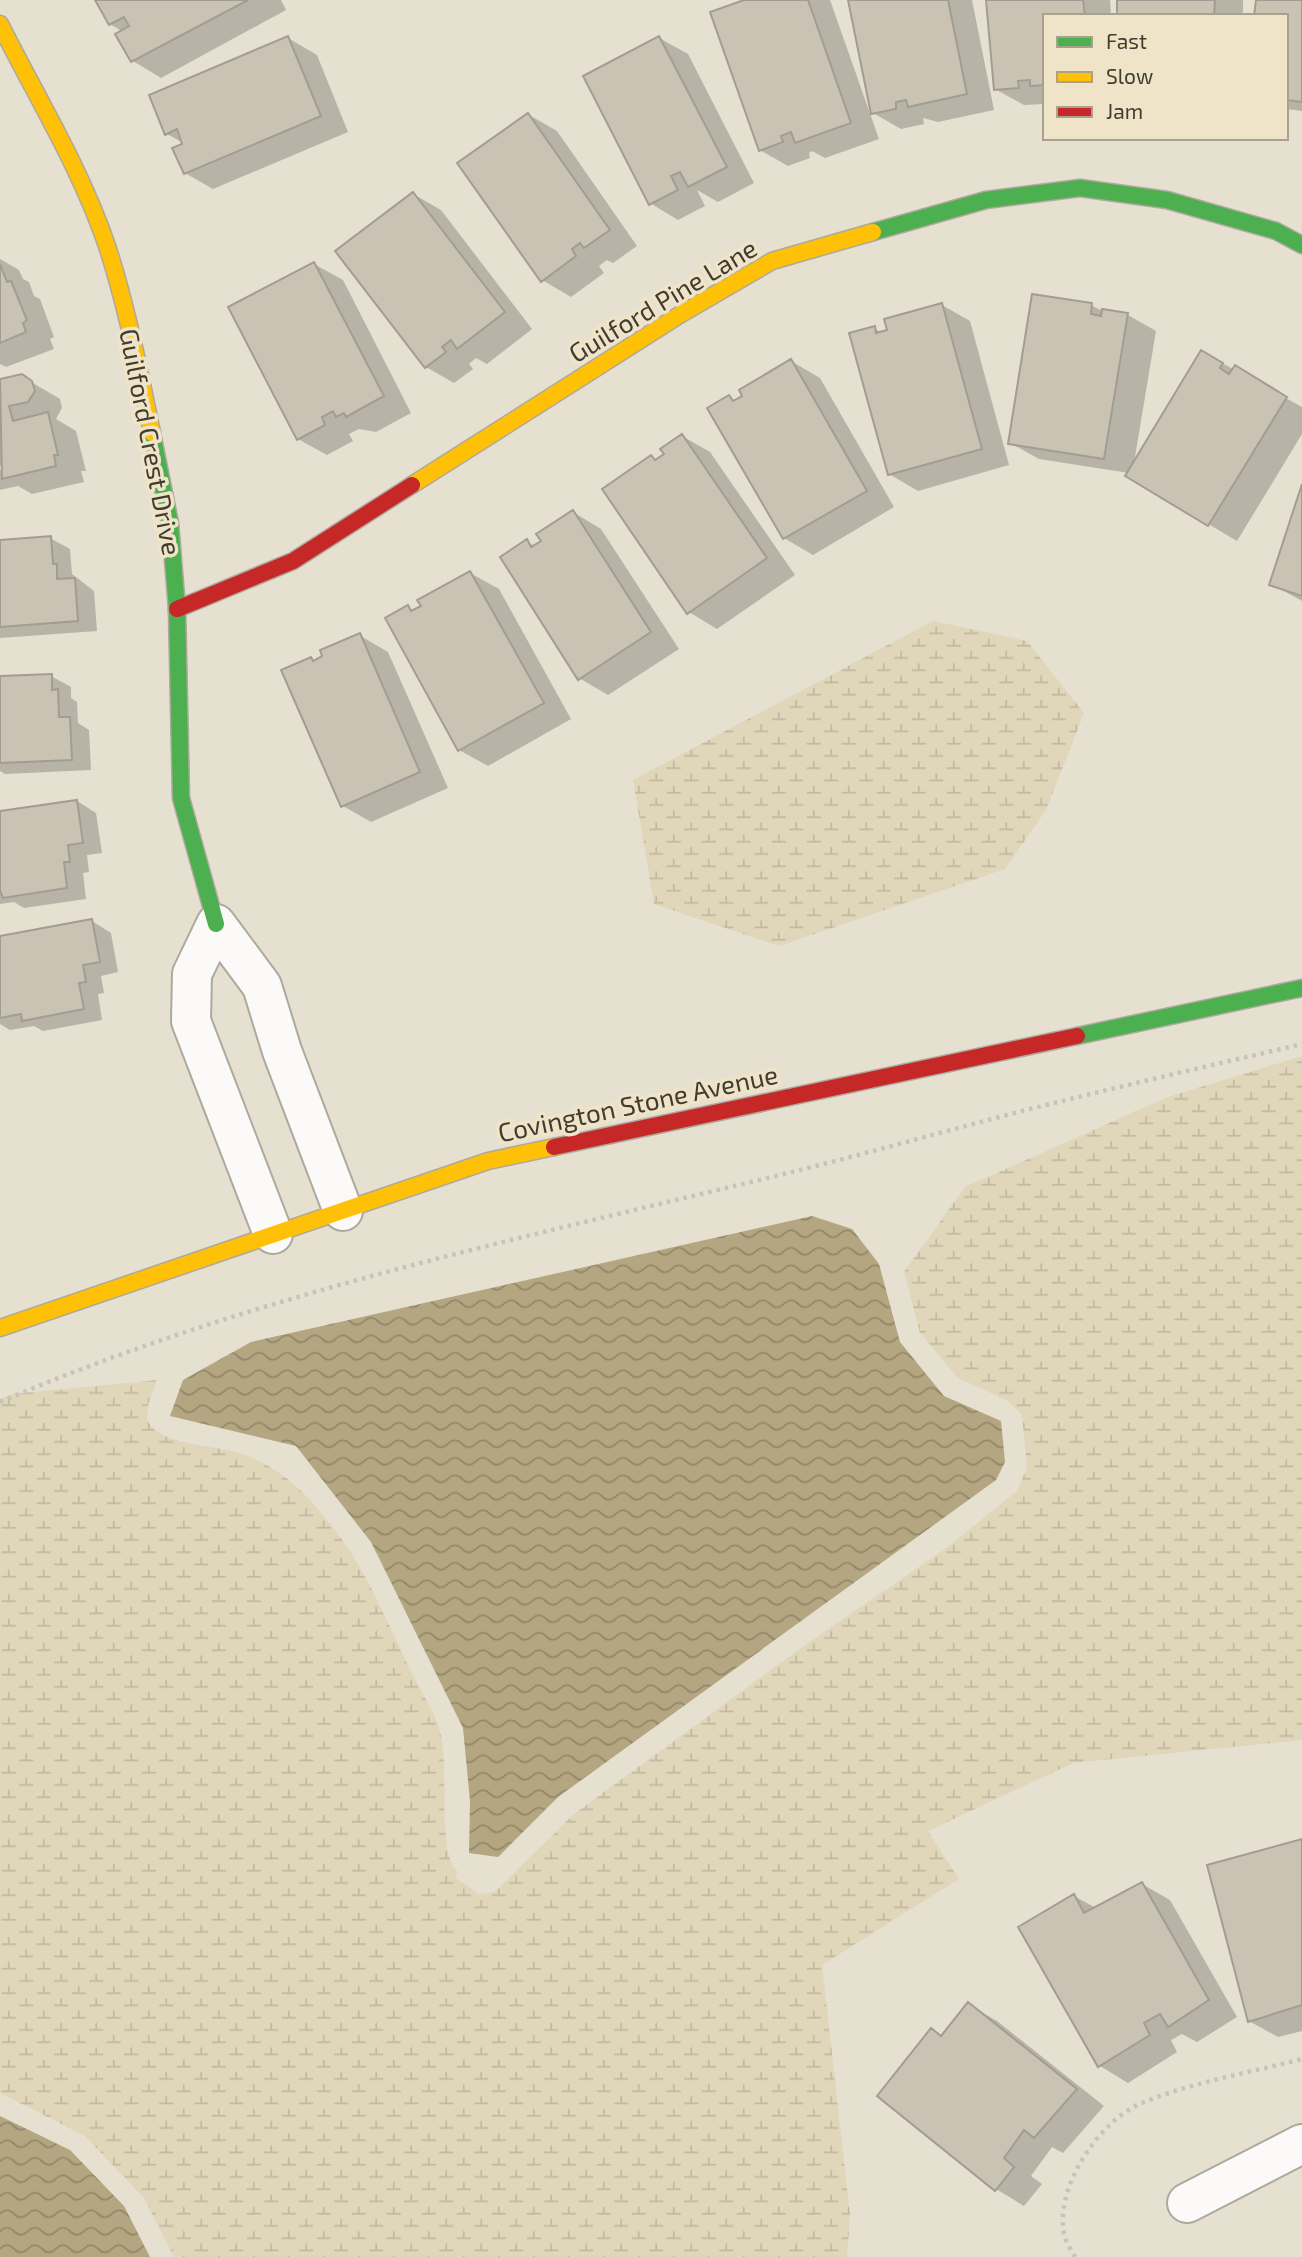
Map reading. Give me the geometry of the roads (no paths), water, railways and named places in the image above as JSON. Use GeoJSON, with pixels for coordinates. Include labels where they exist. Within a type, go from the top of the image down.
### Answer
{"type":"FeatureCollection","features":[{"type":"Feature","properties":{"kind":"street","name":"Guilford Crest Drive"},"geometry":{"type":"LineString","coordinates":[[0,24],[72,167],[106,244],[132,336],[170,523],[177,609],[181,798],[216,923],[262,986],[282,1051],[343,1211]]}},
{"type":"Feature","properties":{"kind":"street","name":"Guilford Pine Lane"},"geometry":{"type":"LineString","coordinates":[[177,609],[293,561],[681,313],[772,261],[986,200],[1080,188],[1167,200],[1276,231],[1302,245]]}},
{"type":"Feature","properties":{"kind":"street"},"geometry":{"type":"LineString","coordinates":[[216,923],[192,974],[191,1021],[273,1234]]}},
{"type":"Feature","properties":{"kind":"street","name":"Covington Stone Avenue"},"geometry":{"type":"LineString","coordinates":[[0,1328],[488,1161],[1302,988]]}},
{"type":"Feature","properties":{"kind":"street"},"geometry":{"type":"LineString","coordinates":[[1187,2203],[1302,2144]]}},
{"type":"Feature","properties":{"kind":"water"},"geometry":{"type":"Polygon","coordinates":[[[812,1216],[852,1229],[879,1264],[900,1342],[944,1396],[1001,1421],[1005,1462],[996,1480],[558,1797],[498,1857],[469,1853],[470,1801],[463,1728],[371,1542],[296,1446],[170,1416],[183,1380],[251,1342],[812,1216]]]}},
{"type":"Feature","properties":{"kind":"water"},"geometry":{"type":"Polygon","coordinates":[[[0,2116],[70,2150],[124,2206],[150,2257],[0,2257],[0,2116]]]}}]}
